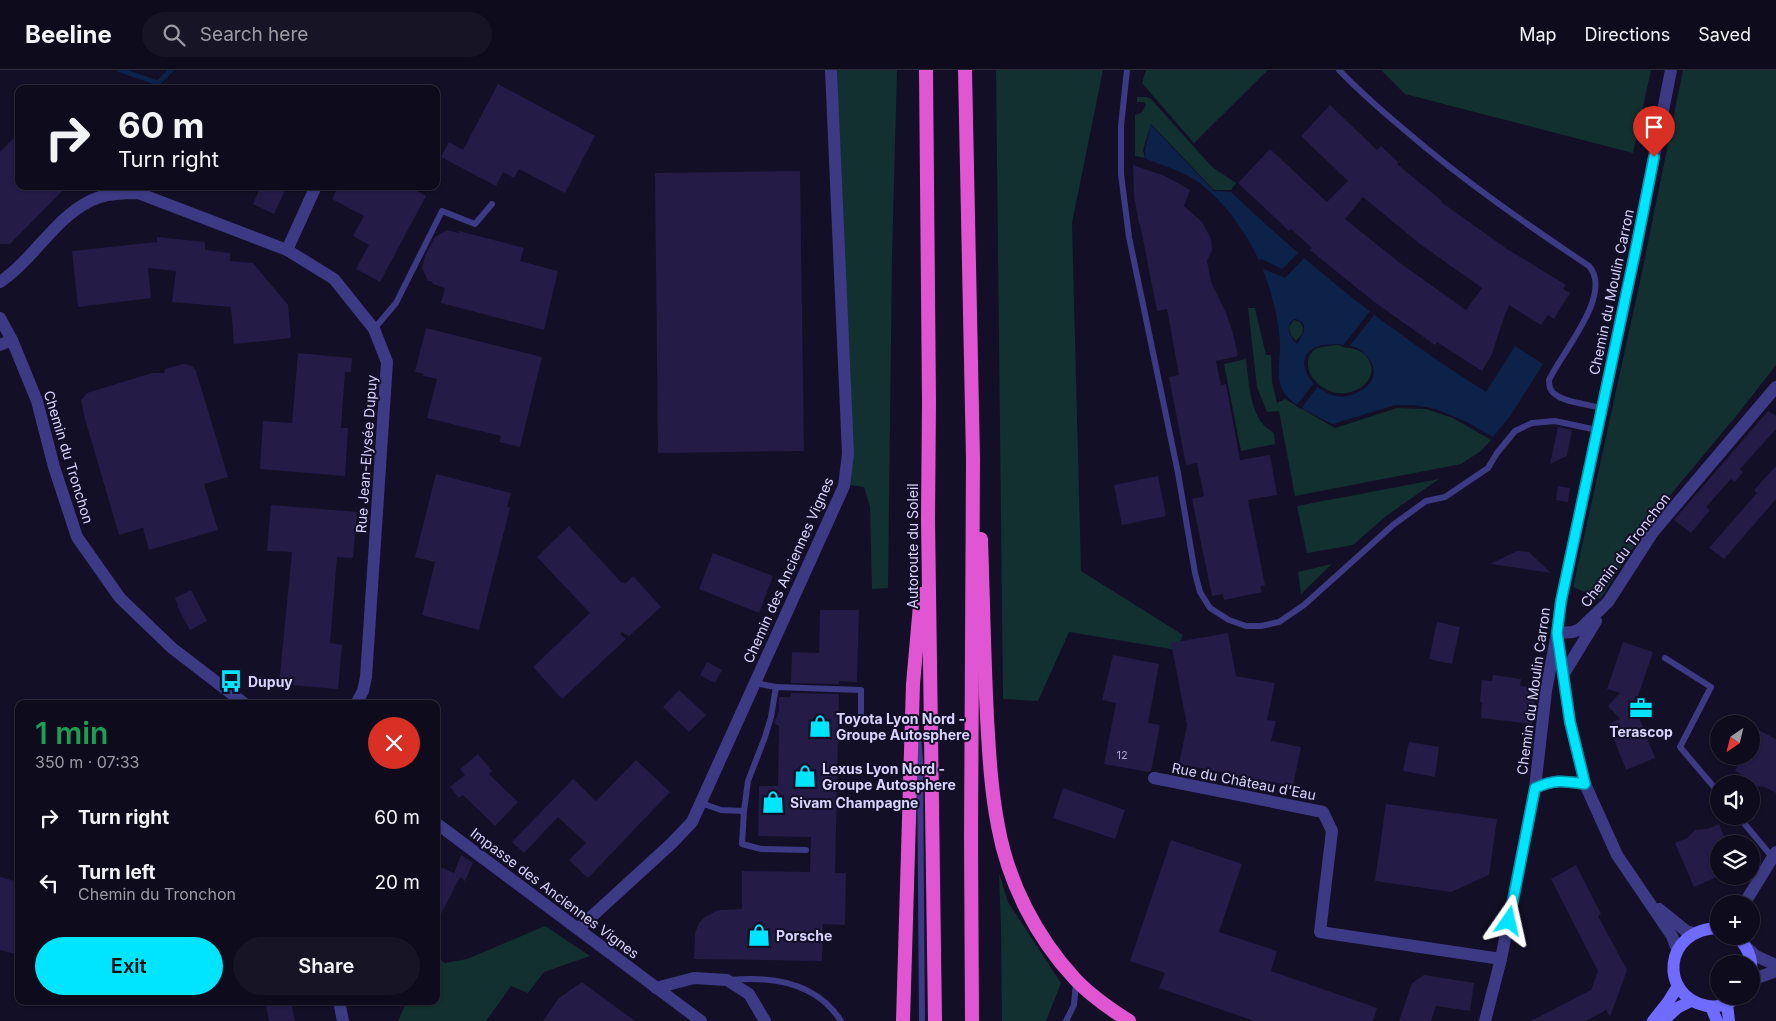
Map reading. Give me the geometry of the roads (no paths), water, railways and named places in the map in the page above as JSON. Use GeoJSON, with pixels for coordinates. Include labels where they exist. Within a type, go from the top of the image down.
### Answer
{"type":"FeatureCollection","features":[{"type":"Feature","properties":{"kind":"highway","name":"Autoroute du Soleil"},"geometry":{"type":"LineString","coordinates":[[926,70],[929,402],[928,519],[935,1021]]}},
{"type":"Feature","properties":{"kind":"highway"},"geometry":{"type":"LineString","coordinates":[[965,70],[973,459],[972,1021]]}},
{"type":"Feature","properties":{"kind":"highway"},"geometry":{"type":"LineString","coordinates":[[973,459],[981,536],[989,747],[993,794],[998,828],[1005,856],[1021,899],[1041,935],[1057,958],[1076,980],[1128,1021]]}},
{"type":"Feature","properties":{"kind":"highway"},"geometry":{"type":"LineString","coordinates":[[903,1021],[913,684],[928,519]]}},
{"type":"Feature","properties":{"kind":"main road"},"geometry":{"type":"LineString","coordinates":[[1710,929],[1694,933],[1684,940],[1677,949],[1673,968],[1678,986],[1691,1000],[1701,1005],[1719,1005]]}},
{"type":"Feature","properties":{"kind":"main road"},"geometry":{"type":"LineString","coordinates":[[1653,1021],[1678,986]]}},
{"type":"Feature","properties":{"kind":"main road"},"geometry":{"type":"LineString","coordinates":[[1663,1021],[1677,1008],[1691,1000]]}},
{"type":"Feature","properties":{"kind":"main road"},"geometry":{"type":"LineString","coordinates":[[1727,1005],[1729,1021]]}},
{"type":"Feature","properties":{"kind":"main road"},"geometry":{"type":"LineString","coordinates":[[1711,1006],[1717,1021]]}},
{"type":"Feature","properties":{"kind":"street","name":"Chemin des Anciennes Vignes"},"geometry":{"type":"LineString","coordinates":[[578,929],[672,843],[692,822],[844,486],[848,454],[831,70]]}},
{"type":"Feature","properties":{"kind":"street","name":"Chemin du Moulin Carron"},"geometry":{"type":"LineString","coordinates":[[1485,1021],[1501,959],[1535,788],[1546,691],[1561,601],[1636,248],[1671,70]]}},
{"type":"Feature","properties":{"kind":"street"},"geometry":{"type":"LineString","coordinates":[[287,250],[314,190]]}},
{"type":"Feature","properties":{"kind":"street","name":"Rue Jean-Elysée Dupuy"},"geometry":{"type":"LineString","coordinates":[[0,282],[12,274],[44,240],[81,207],[98,198],[116,193],[138,193],[287,250],[334,279],[374,329],[387,362],[366,677],[357,700]]}},
{"type":"Feature","properties":{"kind":"street","name":"Chemin du Tronchon"},"geometry":{"type":"LineString","coordinates":[[0,318],[6,343],[37,401],[54,467],[77,537],[120,598],[172,648],[241,700]]}},
{"type":"Feature","properties":{"kind":"street","name":"Chemin du Tronchon"},"geometry":{"type":"LineString","coordinates":[[1557,633],[1574,632],[1580,629],[1608,602],[1653,532],[1776,387]]}},
{"type":"Feature","properties":{"kind":"street"},"geometry":{"type":"LineString","coordinates":[[1563,675],[1608,602]]}},
{"type":"Feature","properties":{"kind":"street"},"geometry":{"type":"LineString","coordinates":[[1557,633],[1570,722],[1585,784],[1617,854],[1672,936],[1677,949]]}},
{"type":"Feature","properties":{"kind":"street","name":"Rue du Château d'Eau"},"geometry":{"type":"LineString","coordinates":[[1154,778],[1324,812],[1332,830],[1320,932],[1501,959]]}},
{"type":"Feature","properties":{"kind":"street"},"geometry":{"type":"LineString","coordinates":[[1535,788],[1562,780],[1585,784]]}},
{"type":"Feature","properties":{"kind":"street","name":"Impasse des Anciennes Vignes"},"geometry":{"type":"LineString","coordinates":[[440,826],[701,1021]]}},
{"type":"Feature","properties":{"kind":"street"},"geometry":{"type":"LineString","coordinates":[[1750,895],[1774,855]]}},
{"type":"Feature","properties":{"kind":"street"},"geometry":{"type":"LineString","coordinates":[[1649,900],[1686,931],[1694,933]]}},
{"type":"Feature","properties":{"kind":"street"},"geometry":{"type":"LineString","coordinates":[[1745,945],[1756,956],[1776,965]]}},
{"type":"Feature","properties":{"kind":"street"},"geometry":{"type":"LineString","coordinates":[[1760,977],[1776,971]]}},
{"type":"Feature","properties":{"kind":"street"},"geometry":{"type":"LineString","coordinates":[[656,988],[694,978],[727,980],[749,994],[765,1021]]}},
{"type":"Feature","properties":{"kind":"street"},"geometry":{"type":"LineString","coordinates":[[340,1005],[343,1021]]}},
{"type":"Feature","properties":{"kind":"lane"},"geometry":{"type":"LineString","coordinates":[[1127,70],[1121,126],[1121,174],[1126,222],[1178,473],[1195,573],[1200,592],[1210,608],[1229,620],[1246,626],[1261,626],[1279,622],[1304,605],[1393,524],[1426,501],[1445,497],[1488,468],[1497,453],[1515,432],[1532,423],[1555,421],[1597,430]]}},
{"type":"Feature","properties":{"kind":"lane"},"geometry":{"type":"LineString","coordinates":[[1339,70],[1376,106],[1439,160],[1488,198],[1589,266],[1593,271],[1595,287],[1589,312],[1549,380],[1550,388],[1563,399],[1602,408]]}},
{"type":"Feature","properties":{"kind":"lane"},"geometry":{"type":"LineString","coordinates":[[374,329],[396,303],[442,211],[475,224],[492,204]]}},
{"type":"Feature","properties":{"kind":"lane"},"geometry":{"type":"LineString","coordinates":[[1665,658],[1711,687],[1680,747],[1710,783]]}},
{"type":"Feature","properties":{"kind":"lane"},"geometry":{"type":"LineString","coordinates":[[756,683],[776,687],[861,690],[861,717]]}},
{"type":"Feature","properties":{"kind":"lane"},"geometry":{"type":"LineString","coordinates":[[913,684],[920,763],[922,1021]]}},
{"type":"Feature","properties":{"kind":"lane"},"geometry":{"type":"LineString","coordinates":[[776,687],[771,717],[748,781],[742,844],[761,849],[806,850]]}},
{"type":"Feature","properties":{"kind":"lane"},"geometry":{"type":"LineString","coordinates":[[701,803],[721,810],[744,811]]}},
{"type":"Feature","properties":{"kind":"lane"},"geometry":{"type":"LineString","coordinates":[[1746,825],[1774,855]]}},
{"type":"Feature","properties":{"kind":"lane"},"geometry":{"type":"LineString","coordinates":[[727,980],[751,978],[797,984],[819,996],[834,1010],[841,1021]]}},
{"type":"Feature","properties":{"kind":"lane"},"geometry":{"type":"LineString","coordinates":[[1066,1021],[1074,1005],[1076,980]]}},
{"type":"Feature","properties":{"kind":"water"},"geometry":{"type":"Polygon","coordinates":[[[1151,125],[1214,191],[1231,192],[1292,247],[1353,298],[1417,346],[1486,392],[1515,346],[1543,364],[1511,415],[1493,437],[1467,422],[1436,409],[1414,405],[1395,405],[1333,424],[1307,411],[1289,399],[1282,388],[1279,375],[1280,341],[1272,297],[1256,255],[1245,235],[1218,199],[1201,184],[1182,173],[1146,159],[1145,150],[1151,125]],[[1294,319],[1289,325],[1289,332],[1297,344],[1303,333],[1304,326],[1294,319]],[[1336,344],[1317,347],[1307,354],[1304,363],[1307,373],[1313,382],[1323,391],[1334,396],[1347,396],[1360,391],[1368,385],[1374,374],[1373,368],[1368,358],[1360,350],[1353,346],[1336,344]]]}},
{"type":"Feature","properties":{"kind":"waterway"},"geometry":{"type":"LineString","coordinates":[[120,70],[158,83],[171,70]]}},
{"type":"Feature","properties":{"kind":"place","name":"Dupuy"},"geometry":{"type":"Point","coordinates":[231,681]}},
{"type":"Feature","properties":{"kind":"place","name":"Terascop"},"geometry":{"type":"Point","coordinates":[1641,708]}},
{"type":"Feature","properties":{"kind":"place","name":"Toyota Lyon Nord - Groupe Autosphere"},"geometry":{"type":"Point","coordinates":[820,726]}},
{"type":"Feature","properties":{"kind":"place","name":"Lexus Lyon Nord - Groupe Autosphere"},"geometry":{"type":"Point","coordinates":[805,776]}},
{"type":"Feature","properties":{"kind":"place","name":"Sivam Champagne"},"geometry":{"type":"Point","coordinates":[773,802]}},
{"type":"Feature","properties":{"kind":"place","name":"Porsche"},"geometry":{"type":"Point","coordinates":[759,935]}}]}
